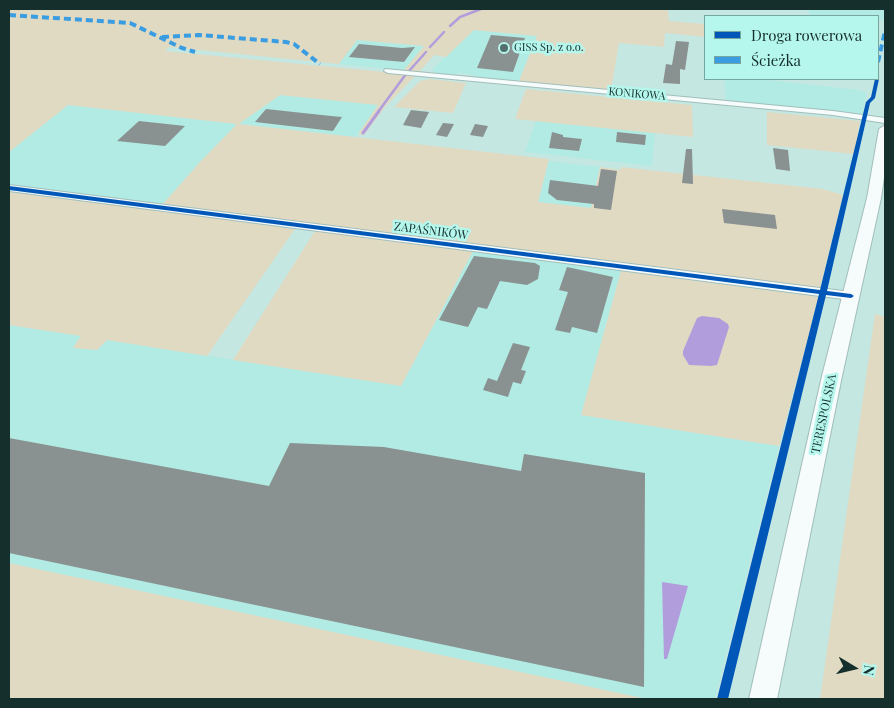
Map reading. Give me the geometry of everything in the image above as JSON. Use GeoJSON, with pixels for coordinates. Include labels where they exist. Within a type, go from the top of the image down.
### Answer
{"type":"FeatureCollection","features":[{"type":"Feature","properties":{"kind":"main road","name":"TERESPOLSKA"},"geometry":{"type":"LineString","coordinates":[[763,699],[850,296],[874,198],[885,129]]}},
{"type":"Feature","properties":{"kind":"street","name":"KONIKOWA"},"geometry":{"type":"LineString","coordinates":[[388,71],[833,112],[885,121]]}},
{"type":"Feature","properties":{"kind":"street","name":"ZAPAŚNIKÓW"},"geometry":{"type":"LineString","coordinates":[[9,188],[850,296]]}},
{"type":"Feature","properties":{"kind":"shaded area"},"geometry":{"type":"Polygon","coordinates":[[[9,9],[668,9],[669,21],[704,24],[704,37],[665,33],[664,47],[619,43],[611,90],[519,81],[537,36],[474,30],[446,57],[434,55],[419,72],[404,70],[424,46],[357,40],[339,64],[169,47],[165,51],[416,75],[386,106],[364,135],[358,134],[378,105],[280,95],[239,124],[549,159],[538,202],[591,208],[600,167],[620,170],[621,167],[823,189],[843,195],[820,289],[653,266],[162,205],[237,124],[68,105],[9,152],[9,9]]]}},
{"type":"Feature","properties":{"kind":"shaded area"},"geometry":{"type":"Polygon","coordinates":[[[808,9],[885,9],[885,19],[879,20],[879,15],[810,15],[808,9]]]}},
{"type":"Feature","properties":{"kind":"shaded area"},"geometry":{"type":"Polygon","coordinates":[[[473,30],[537,36],[519,81],[474,77],[469,74],[459,73],[453,75],[436,73],[432,70],[473,30]]]}},
{"type":"Feature","properties":{"kind":"shaded area"},"geometry":{"type":"Polygon","coordinates":[[[357,40],[425,46],[404,70],[339,64],[357,40]]]}},
{"type":"Feature","properties":{"kind":"shaded area"},"geometry":{"type":"Polygon","coordinates":[[[430,79],[466,83],[453,113],[394,107],[420,81],[430,79]]]}},
{"type":"Feature","properties":{"kind":"shaded area"},"geometry":{"type":"Polygon","coordinates":[[[724,80],[768,80],[858,90],[867,93],[862,114],[726,101],[724,80]]]}},
{"type":"Feature","properties":{"kind":"shaded area"},"geometry":{"type":"Polygon","coordinates":[[[526,89],[692,105],[693,137],[515,119],[526,89]]]}},
{"type":"Feature","properties":{"kind":"shaded area"},"geometry":{"type":"Polygon","coordinates":[[[280,95],[379,105],[356,137],[238,124],[280,95]]]}},
{"type":"Feature","properties":{"kind":"shaded area"},"geometry":{"type":"Polygon","coordinates":[[[68,105],[238,124],[200,162],[162,205],[9,186],[9,152],[68,105]]]}},
{"type":"Feature","properties":{"kind":"shaded area"},"geometry":{"type":"Polygon","coordinates":[[[767,112],[860,121],[854,154],[767,145],[767,112]]]}},
{"type":"Feature","properties":{"kind":"shaded area"},"geometry":{"type":"Polygon","coordinates":[[[536,121],[655,133],[652,166],[525,152],[536,121]]]}},
{"type":"Feature","properties":{"kind":"shaded area"},"geometry":{"type":"Polygon","coordinates":[[[549,161],[600,167],[591,208],[538,202],[549,161]]]}},
{"type":"Feature","properties":{"kind":"shaded area"},"geometry":{"type":"Polygon","coordinates":[[[9,192],[295,229],[207,356],[107,340],[97,350],[73,348],[81,336],[9,325],[9,192]]]}},
{"type":"Feature","properties":{"kind":"shaded area"},"geometry":{"type":"Polygon","coordinates":[[[315,231],[473,251],[401,386],[233,360],[315,231]]]}},
{"type":"Feature","properties":{"kind":"shaded area"},"geometry":{"type":"Polygon","coordinates":[[[473,251],[621,271],[581,415],[779,446],[715,699],[647,699],[9,563],[9,325],[81,336],[73,347],[97,350],[107,340],[401,386],[473,251]]]}},
{"type":"Feature","properties":{"kind":"shaded area"},"geometry":{"type":"Polygon","coordinates":[[[621,271],[819,297],[779,446],[581,415],[621,271]]]}},
{"type":"Feature","properties":{"kind":"shaded area"},"geometry":{"type":"Polygon","coordinates":[[[875,314],[885,317],[885,699],[820,699],[875,314]]]}},
{"type":"Feature","properties":{"kind":"shaded area"},"geometry":{"type":"Polygon","coordinates":[[[702,316],[719,318],[728,324],[729,327],[717,365],[689,365],[683,355],[697,318],[702,316]]]}},
{"type":"Feature","properties":{"kind":"shaded area"},"geometry":{"type":"Polygon","coordinates":[[[9,563],[647,699],[9,699],[9,563]]]}},
{"type":"Feature","properties":{"kind":"shaded area"},"geometry":{"type":"Polygon","coordinates":[[[662,582],[688,586],[667,659],[664,659],[662,582]]]}},
{"type":"Feature","properties":{"kind":"building","name":"GISS Sp. z o.o."},"geometry":{"type":"Polygon","coordinates":[[[491,35],[525,38],[513,72],[477,68],[491,35]]]}},
{"type":"Feature","properties":{"kind":"building"},"geometry":{"type":"Polygon","coordinates":[[[676,41],[689,42],[685,70],[680,69],[680,84],[663,83],[666,64],[672,65],[676,41]]]}},
{"type":"Feature","properties":{"kind":"building"},"geometry":{"type":"Polygon","coordinates":[[[359,44],[402,48],[415,47],[404,62],[349,57],[359,44]]]}},
{"type":"Feature","properties":{"kind":"building"},"geometry":{"type":"Polygon","coordinates":[[[266,109],[342,117],[333,131],[255,122],[266,109]]]}},
{"type":"Feature","properties":{"kind":"building"},"geometry":{"type":"Polygon","coordinates":[[[411,110],[429,112],[421,128],[403,125],[411,110]]]}},
{"type":"Feature","properties":{"kind":"building"},"geometry":{"type":"Polygon","coordinates":[[[139,121],[185,126],[165,146],[117,141],[139,121]]]}},
{"type":"Feature","properties":{"kind":"building"},"geometry":{"type":"Polygon","coordinates":[[[443,123],[454,124],[447,137],[436,135],[443,123]]]}},
{"type":"Feature","properties":{"kind":"building"},"geometry":{"type":"Polygon","coordinates":[[[475,124],[488,126],[483,137],[470,135],[475,124]]]}},
{"type":"Feature","properties":{"kind":"building"},"geometry":{"type":"Polygon","coordinates":[[[552,132],[563,135],[563,137],[582,139],[579,151],[549,148],[552,132]]]}},
{"type":"Feature","properties":{"kind":"building"},"geometry":{"type":"Polygon","coordinates":[[[617,132],[646,135],[645,145],[616,142],[617,132]]]}},
{"type":"Feature","properties":{"kind":"building"},"geometry":{"type":"Polygon","coordinates":[[[773,148],[788,150],[790,171],[776,169],[773,148]]]}},
{"type":"Feature","properties":{"kind":"building"},"geometry":{"type":"Polygon","coordinates":[[[686,149],[692,149],[693,184],[682,183],[686,149]]]}},
{"type":"Feature","properties":{"kind":"building"},"geometry":{"type":"Polygon","coordinates":[[[601,169],[617,171],[611,210],[594,208],[594,204],[557,200],[548,193],[550,180],[598,186],[601,169]]]}},
{"type":"Feature","properties":{"kind":"building"},"geometry":{"type":"Polygon","coordinates":[[[722,209],[775,215],[777,229],[724,223],[722,209]]]}},
{"type":"Feature","properties":{"kind":"building"},"geometry":{"type":"Polygon","coordinates":[[[474,256],[535,263],[540,266],[538,279],[527,285],[500,281],[487,309],[478,307],[468,327],[439,320],[474,256]]]}},
{"type":"Feature","properties":{"kind":"building"},"geometry":{"type":"Polygon","coordinates":[[[567,267],[613,277],[597,333],[572,327],[570,333],[555,330],[568,292],[559,290],[567,267]]]}},
{"type":"Feature","properties":{"kind":"building"},"geometry":{"type":"Polygon","coordinates":[[[513,343],[530,347],[521,370],[526,371],[521,384],[513,382],[508,397],[483,390],[488,378],[497,381],[513,343]]]}},
{"type":"Feature","properties":{"kind":"building"},"geometry":{"type":"Polygon","coordinates":[[[9,438],[269,486],[290,443],[384,447],[521,471],[524,454],[645,473],[644,687],[9,553],[9,438]]]}},
{"type":"Feature","properties":{"kind":"waterway"},"geometry":{"type":"LineString","coordinates":[[450,26],[460,17],[481,9]]}},
{"type":"Feature","properties":{"kind":"waterway"},"geometry":{"type":"LineString","coordinates":[[430,47],[444,32]]}},
{"type":"Feature","properties":{"kind":"waterway"},"geometry":{"type":"LineString","coordinates":[[409,71],[426,52]]}},
{"type":"Feature","properties":{"kind":"waterway"},"geometry":{"type":"LineString","coordinates":[[378,112],[406,74]]}},
{"type":"Feature","properties":{"kind":"waterway"},"geometry":{"type":"LineString","coordinates":[[363,133],[379,111]]}},
{"type":"Feature","properties":{"kind":"marked path"},"geometry":{"type":"LineString","coordinates":[[9,15],[130,23],[182,48],[195,52]]}},
{"type":"Feature","properties":{"kind":"marked path"},"geometry":{"type":"LineString","coordinates":[[879,58],[885,31]]}},
{"type":"Feature","properties":{"kind":"marked path"},"geometry":{"type":"LineString","coordinates":[[162,37],[199,35],[286,42],[294,44],[320,64]]}},
{"type":"Feature","properties":{"kind":"cycle path"},"geometry":{"type":"LineString","coordinates":[[723,699],[821,302],[868,102],[873,98],[877,80]]}},
{"type":"Feature","properties":{"kind":"cycle path"},"geometry":{"type":"LineString","coordinates":[[9,188],[851,296]]}},
{"type":"Feature","properties":{"kind":"place","name":"GISS Sp. z o.o."},"geometry":{"type":"Point","coordinates":[504,48]}}]}
